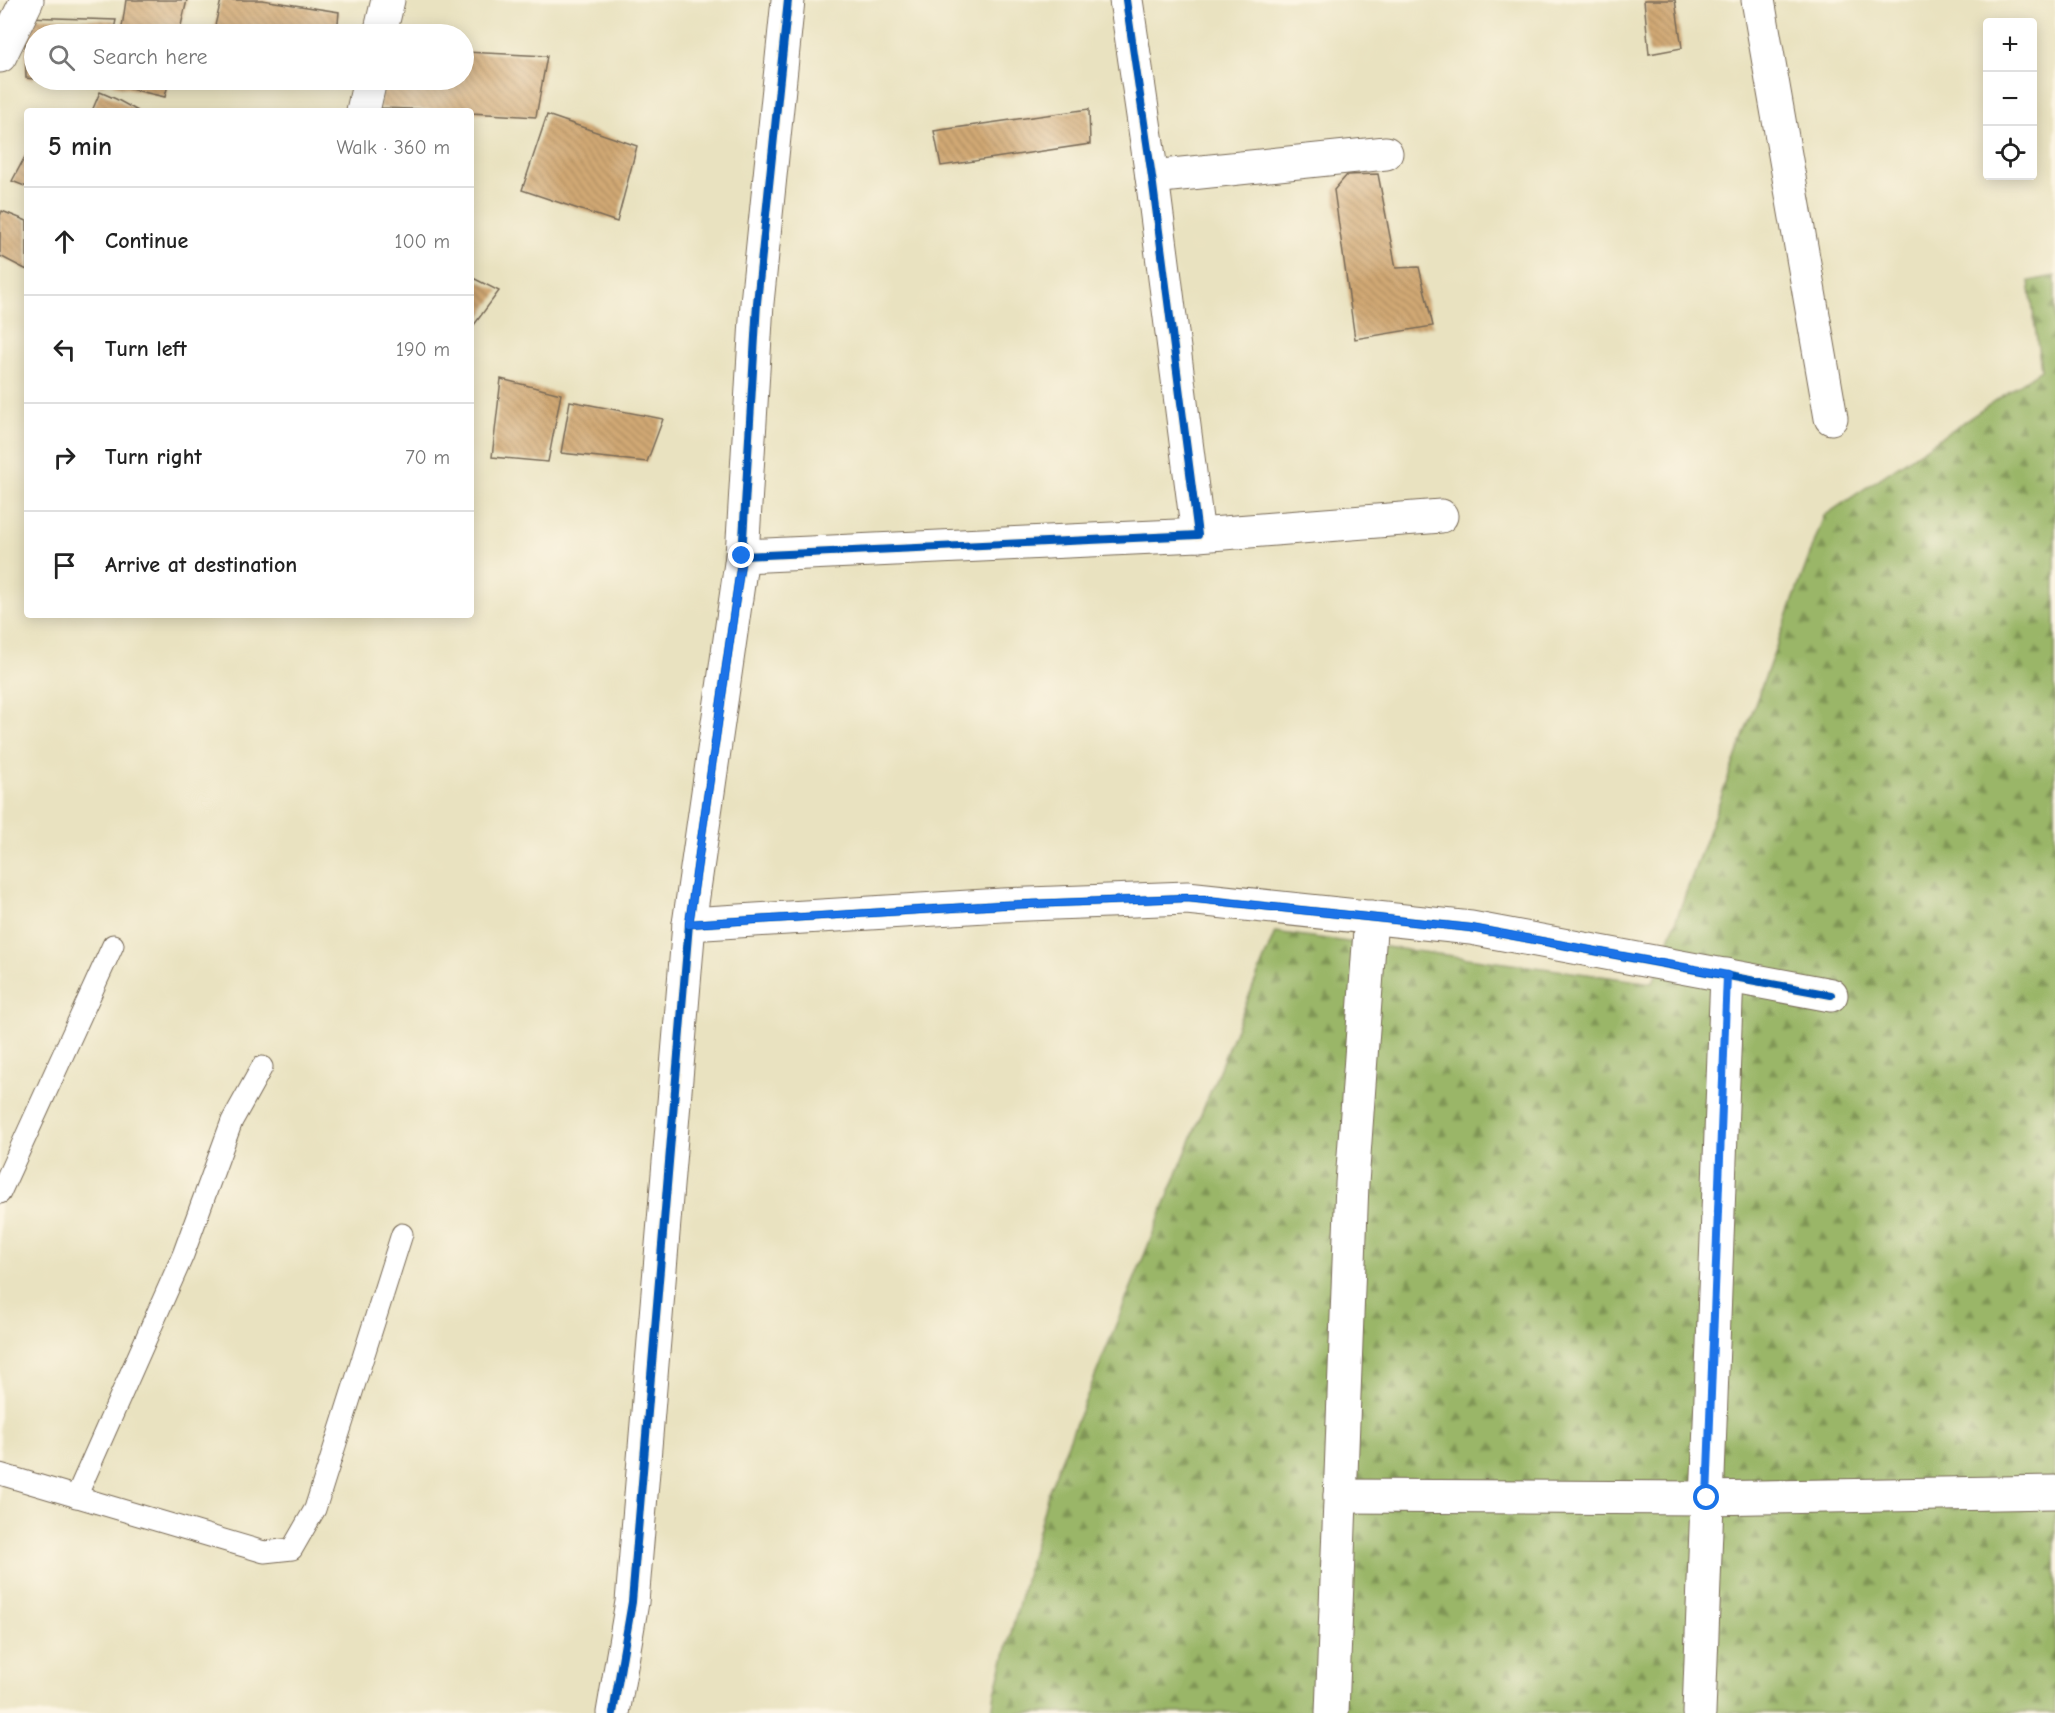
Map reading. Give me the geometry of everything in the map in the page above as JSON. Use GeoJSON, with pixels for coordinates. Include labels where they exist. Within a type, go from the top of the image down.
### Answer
{"type":"FeatureCollection","features":[{"type":"Feature","properties":{"kind":"street"},"geometry":{"type":"LineString","coordinates":[[0,56],[27,0]]}},
{"type":"Feature","properties":{"kind":"street"},"geometry":{"type":"LineString","coordinates":[[382,24],[388,0]]}},
{"type":"Feature","properties":{"kind":"street"},"geometry":{"type":"LineString","coordinates":[[613,1713],[632,1602],[689,924],[742,556],[757,303],[788,0]]}},
{"type":"Feature","properties":{"kind":"street"},"geometry":{"type":"LineString","coordinates":[[1126,0],[1152,177],[1198,535]]}},
{"type":"Feature","properties":{"kind":"street"},"geometry":{"type":"LineString","coordinates":[[1758,0],[1831,418]]}},
{"type":"Feature","properties":{"kind":"street"},"geometry":{"type":"LineString","coordinates":[[364,108],[368,90]]}},
{"type":"Feature","properties":{"kind":"street"},"geometry":{"type":"LineString","coordinates":[[1152,177],[1386,153]]}},
{"type":"Feature","properties":{"kind":"street"},"geometry":{"type":"LineString","coordinates":[[742,556],[1198,535],[1441,516]]}},
{"type":"Feature","properties":{"kind":"street"},"geometry":{"type":"LineString","coordinates":[[689,924],[1002,905],[1188,898],[1471,928],[1831,995]]}},
{"type":"Feature","properties":{"kind":"street"},"geometry":{"type":"LineString","coordinates":[[1332,1713],[1352,1184],[1371,917]]}},
{"type":"Feature","properties":{"kind":"street"},"geometry":{"type":"LineString","coordinates":[[1699,1713],[1727,975]]}},
{"type":"Feature","properties":{"kind":"street"},"geometry":{"type":"LineString","coordinates":[[1340,1496],[1707,1498],[2055,1492]]}},
{"type":"Feature","properties":{"kind":"lane"},"geometry":{"type":"LineString","coordinates":[[0,1193],[113,945]]}},
{"type":"Feature","properties":{"kind":"lane"},"geometry":{"type":"LineString","coordinates":[[76,1497],[183,1255],[232,1121],[262,1067]]}},
{"type":"Feature","properties":{"kind":"lane"},"geometry":{"type":"LineString","coordinates":[[0,1474],[264,1552],[292,1549],[315,1509],[402,1234]]}},
{"type":"Feature","properties":{"kind":"green space"},"geometry":{"type":"Polygon","coordinates":[[[2055,276],[2055,1713],[992,1713],[995,1693],[1049,1490],[1275,932],[1653,983],[1824,516],[2041,370],[2029,281],[2055,276]]]}},
{"type":"Feature","properties":{"kind":"building"},"geometry":{"type":"Polygon","coordinates":[[[126,0],[187,0],[181,24],[122,24],[126,0]]]}},
{"type":"Feature","properties":{"kind":"building"},"geometry":{"type":"Polygon","coordinates":[[[221,0],[262,0],[339,12],[338,24],[215,24],[221,0]]]}},
{"type":"Feature","properties":{"kind":"building"},"geometry":{"type":"Polygon","coordinates":[[[1644,0],[1675,0],[1682,48],[1649,54],[1644,0]]]}},
{"type":"Feature","properties":{"kind":"building"},"geometry":{"type":"Polygon","coordinates":[[[25,17],[116,20],[115,24],[25,24],[25,17]]]}},
{"type":"Feature","properties":{"kind":"building"},"geometry":{"type":"Polygon","coordinates":[[[474,52],[547,56],[536,117],[474,113],[474,108],[380,108],[383,90],[474,90],[474,52]]]}},
{"type":"Feature","properties":{"kind":"building"},"geometry":{"type":"Polygon","coordinates":[[[135,90],[167,90],[165,97],[135,90]]]}},
{"type":"Feature","properties":{"kind":"building"},"geometry":{"type":"Polygon","coordinates":[[[100,92],[132,108],[93,108],[100,92]]]}},
{"type":"Feature","properties":{"kind":"building"},"geometry":{"type":"Polygon","coordinates":[[[1089,109],[1090,144],[941,166],[934,131],[1089,109]]]}},
{"type":"Feature","properties":{"kind":"building"},"geometry":{"type":"Polygon","coordinates":[[[547,115],[637,146],[617,222],[522,190],[547,115]]]}},
{"type":"Feature","properties":{"kind":"building"},"geometry":{"type":"Polygon","coordinates":[[[24,159],[24,186],[12,181],[24,159]]]}},
{"type":"Feature","properties":{"kind":"building"},"geometry":{"type":"Polygon","coordinates":[[[1378,174],[1396,268],[1419,267],[1433,326],[1355,339],[1334,190],[1347,175],[1378,174]]]}},
{"type":"Feature","properties":{"kind":"building"},"geometry":{"type":"Polygon","coordinates":[[[2,211],[24,220],[24,268],[0,256],[2,211]]]}},
{"type":"Feature","properties":{"kind":"building"},"geometry":{"type":"Polygon","coordinates":[[[474,278],[499,291],[474,325],[474,278]]]}},
{"type":"Feature","properties":{"kind":"building"},"geometry":{"type":"Polygon","coordinates":[[[501,379],[561,394],[548,462],[492,457],[501,379]]]}},
{"type":"Feature","properties":{"kind":"building"},"geometry":{"type":"Polygon","coordinates":[[[570,401],[663,419],[647,462],[561,453],[570,401]]]}},
{"type":"Feature","properties":{"kind":"cycle path"},"geometry":{"type":"LineString","coordinates":[[613,1713],[632,1602],[689,924],[742,556],[757,303],[788,0]]}},
{"type":"Feature","properties":{"kind":"cycle path"},"geometry":{"type":"LineString","coordinates":[[742,556],[1198,535],[1152,177],[1126,0]]}},
{"type":"Feature","properties":{"kind":"cycle path"},"geometry":{"type":"LineString","coordinates":[[689,924],[1002,905],[1187,898],[1471,928],[1831,995]]}},
{"type":"Feature","properties":{"kind":"route"},"geometry":{"type":"LineString","coordinates":[[742,556],[689,924],[1002,905],[1188,898],[1471,928],[1727,975],[1707,1498]]}}]}
